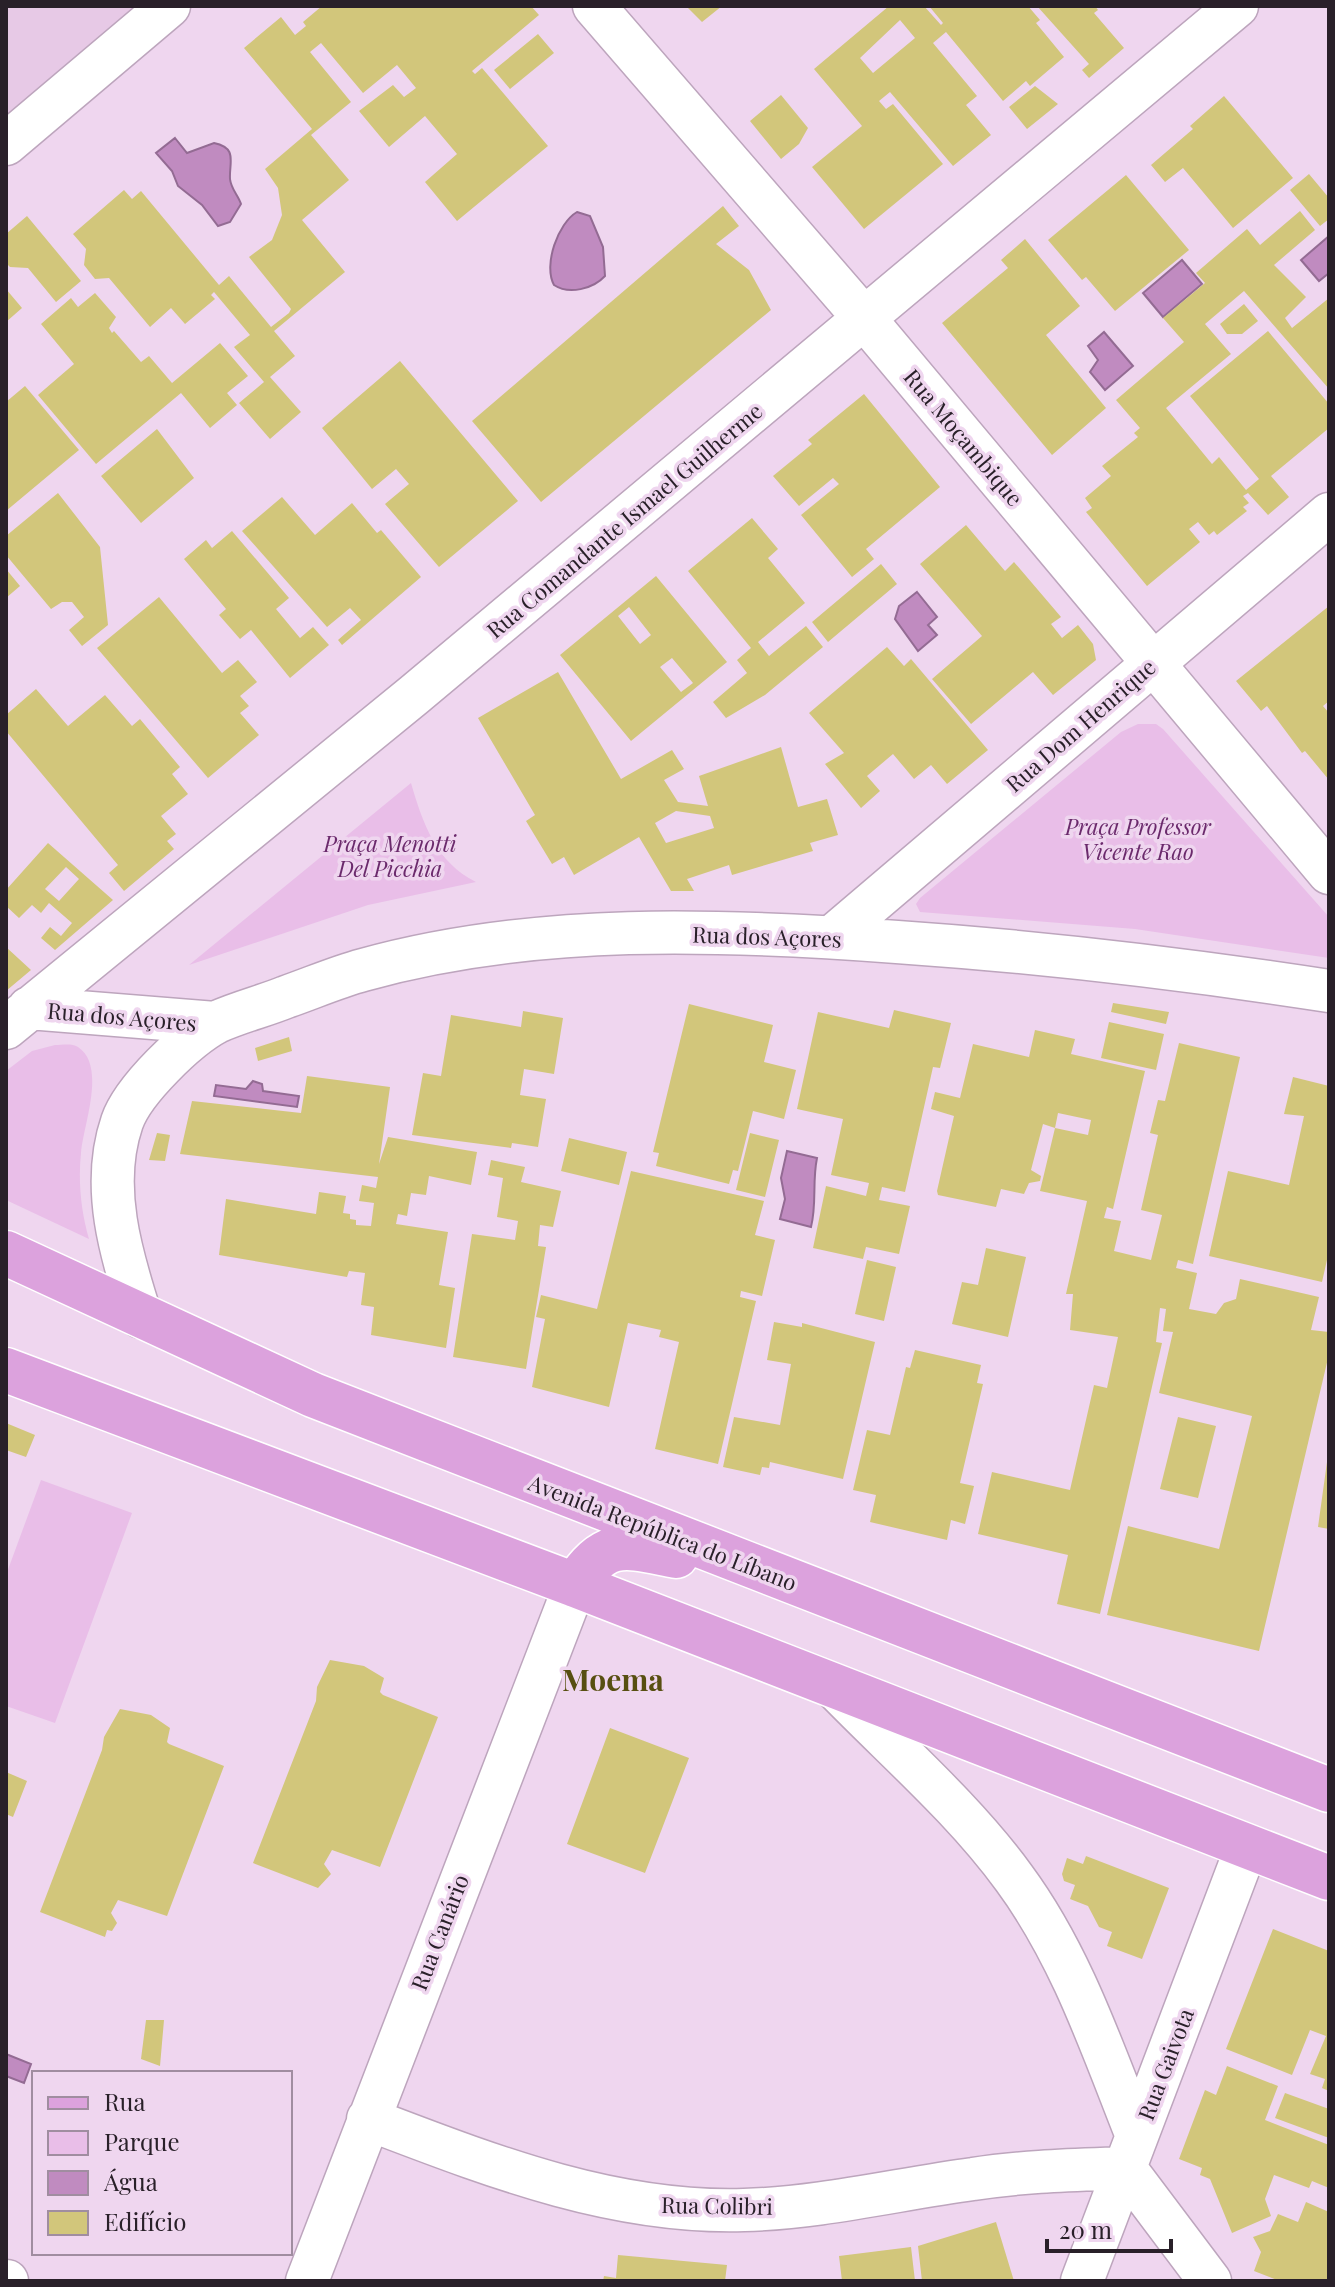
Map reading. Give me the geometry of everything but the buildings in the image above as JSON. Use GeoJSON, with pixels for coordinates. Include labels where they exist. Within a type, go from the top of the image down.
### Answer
{"type":"FeatureCollection","features":[{"type":"Feature","properties":{"kind":"main road","name":"Avenida República do Líbano"},"geometry":{"type":"LineString","coordinates":[[6,1253],[313,1395],[1329,1790]]}},
{"type":"Feature","properties":{"kind":"main road"},"geometry":{"type":"LineString","coordinates":[[6,1370],[575,1585],[1329,1878]]}},
{"type":"Feature","properties":{"kind":"main road"},"geometry":{"type":"LineString","coordinates":[[575,1585],[600,1554],[627,1546],[707,1562],[907,1627]]}},
{"type":"Feature","properties":{"kind":"street"},"geometry":{"type":"LineString","coordinates":[[6,144],[169,6]]}},
{"type":"Feature","properties":{"kind":"street","name":"Rua Moçambique"},"geometry":{"type":"LineString","coordinates":[[594,6],[864,318],[1329,873]]}},
{"type":"Feature","properties":{"kind":"street","name":"Rua Comandante Ismael Guilherme"},"geometry":{"type":"LineString","coordinates":[[18,1018],[426,685],[1237,6]]}},
{"type":"Feature","properties":{"kind":"street","name":"Rua Dom Henrique"},"geometry":{"type":"LineString","coordinates":[[832,937],[1329,514]]}},
{"type":"Feature","properties":{"kind":"street","name":"Rua dos Açores"},"geometry":{"type":"LineString","coordinates":[[141,1317],[123,1260],[114,1212],[113,1170],[122,1121],[141,1087],[215,1023],[362,970],[456,949],[609,933],[832,937],[1039,951],[1329,991]]}},
{"type":"Feature","properties":{"kind":"street","name":"Rua dos Açores"},"geometry":{"type":"LineString","coordinates":[[18,1018],[215,1023]]}},
{"type":"Feature","properties":{"kind":"street","name":"Rua Canário"},"geometry":{"type":"LineString","coordinates":[[307,2281],[575,1585]]}},
{"type":"Feature","properties":{"kind":"street"},"geometry":{"type":"LineString","coordinates":[[834,1687],[974,1831],[1014,1878],[1060,1953],[1152,2209],[1210,2281]]}},
{"type":"Feature","properties":{"kind":"street","name":"Rua Gaivota"},"geometry":{"type":"LineString","coordinates":[[1082,2281],[1247,1846]]}},
{"type":"Feature","properties":{"kind":"street","name":"Rua Colibri"},"geometry":{"type":"LineString","coordinates":[[368,2119],[501,2169],[587,2193],[662,2205],[744,2210],[1028,2172],[1131,2152]]}},
{"type":"Feature","properties":{"kind":"shaded area"},"geometry":{"type":"Polygon","coordinates":[[[6,6],[146,6],[6,122],[6,6]]]}},
{"type":"Feature","properties":{"kind":"green space","name":"Praça Professor Vicente Rao"},"geometry":{"type":"Polygon","coordinates":[[[1138,724],[1156,724],[1163,729],[1329,917],[1329,958],[1135,929],[920,912],[916,904],[920,898],[1121,732],[1138,724]]]}},
{"type":"Feature","properties":{"kind":"green space","name":"Praça Menotti Del Picchia"},"geometry":{"type":"Polygon","coordinates":[[[411,783],[426,827],[441,853],[462,874],[476,882],[368,905],[189,965],[411,783]]]}},
{"type":"Feature","properties":{"kind":"green space"},"geometry":{"type":"Polygon","coordinates":[[[55,1045],[78,1047],[87,1056],[91,1068],[91,1097],[80,1175],[82,1207],[89,1239],[6,1200],[6,1071],[32,1051],[55,1045]]]}},
{"type":"Feature","properties":{"kind":"green space"},"geometry":{"type":"Polygon","coordinates":[[[41,1480],[132,1513],[55,1723],[6,1706],[6,1575],[41,1480]]]}},
{"type":"Feature","properties":{"kind":"water"},"geometry":{"type":"Polygon","coordinates":[[[175,138],[187,153],[214,143],[222,145],[229,152],[230,179],[241,204],[230,222],[218,226],[202,205],[178,186],[172,171],[156,153],[175,138]]]}},
{"type":"Feature","properties":{"kind":"water"},"geometry":{"type":"Polygon","coordinates":[[[577,212],[590,216],[603,247],[605,276],[588,287],[567,290],[554,285],[551,256],[558,235],[577,212]]]}},
{"type":"Feature","properties":{"kind":"water"},"geometry":{"type":"Polygon","coordinates":[[[1329,236],[1329,273],[1319,281],[1301,260],[1329,236]]]}},
{"type":"Feature","properties":{"kind":"water"},"geometry":{"type":"Polygon","coordinates":[[[1182,260],[1202,284],[1163,317],[1143,293],[1182,260]]]}},
{"type":"Feature","properties":{"kind":"water"},"geometry":{"type":"Polygon","coordinates":[[[1104,332],[1133,366],[1105,390],[1090,372],[1098,360],[1088,346],[1104,332]]]}},
{"type":"Feature","properties":{"kind":"water"},"geometry":{"type":"Polygon","coordinates":[[[917,592],[937,617],[928,625],[937,635],[918,651],[895,619],[899,606],[917,592]]]}},
{"type":"Feature","properties":{"kind":"water"},"geometry":{"type":"Polygon","coordinates":[[[253,1081],[262,1084],[263,1091],[299,1096],[297,1107],[214,1096],[216,1085],[246,1089],[253,1081]]]}},
{"type":"Feature","properties":{"kind":"water"},"geometry":{"type":"Polygon","coordinates":[[[787,1151],[817,1158],[811,1227],[780,1219],[785,1199],[781,1178],[787,1151]]]}},
{"type":"Feature","properties":{"kind":"water"},"geometry":{"type":"Polygon","coordinates":[[[6,2054],[31,2064],[24,2083],[6,2076],[6,2054]]]}},
{"type":"Feature","properties":{"kind":"district","name":"Moema"},"geometry":{"type":"Point","coordinates":[613,1679]}}]}
